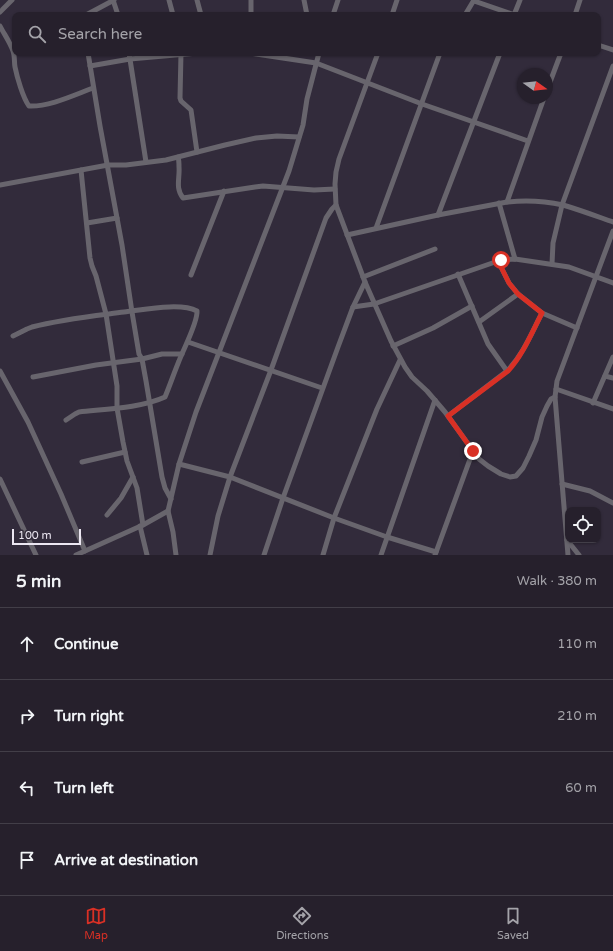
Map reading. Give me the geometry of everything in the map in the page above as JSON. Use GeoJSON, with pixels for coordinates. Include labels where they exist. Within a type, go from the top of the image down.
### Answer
{"type":"FeatureCollection","features":[{"type":"Feature","properties":{"kind":"street"},"geometry":{"type":"LineString","coordinates":[[0,12],[12,0]]}},
{"type":"Feature","properties":{"kind":"street"},"geometry":{"type":"LineString","coordinates":[[92,12],[114,0],[117,12]]}},
{"type":"Feature","properties":{"kind":"street"},"geometry":{"type":"LineString","coordinates":[[169,0],[172,12]]}},
{"type":"Feature","properties":{"kind":"street"},"geometry":{"type":"LineString","coordinates":[[198,0],[200,12]]}},
{"type":"Feature","properties":{"kind":"street"},"geometry":{"type":"LineString","coordinates":[[251,0],[251,12]]}},
{"type":"Feature","properties":{"kind":"street"},"geometry":{"type":"LineString","coordinates":[[304,0],[306,12]]}},
{"type":"Feature","properties":{"kind":"street"},"geometry":{"type":"LineString","coordinates":[[334,12],[338,0]]}},
{"type":"Feature","properties":{"kind":"street"},"geometry":{"type":"LineString","coordinates":[[393,12],[397,0]]}},
{"type":"Feature","properties":{"kind":"street"},"geometry":{"type":"LineString","coordinates":[[516,12],[520,0]]}},
{"type":"Feature","properties":{"kind":"street"},"geometry":{"type":"LineString","coordinates":[[576,12],[580,0]]}},
{"type":"Feature","properties":{"kind":"street"},"geometry":{"type":"LineString","coordinates":[[467,12],[474,1],[506,12]]}},
{"type":"Feature","properties":{"kind":"street"},"geometry":{"type":"LineString","coordinates":[[0,26],[12,48]]}},
{"type":"Feature","properties":{"kind":"street"},"geometry":{"type":"LineString","coordinates":[[601,45],[613,50]]}},
{"type":"Feature","properties":{"kind":"street"},"geometry":{"type":"LineString","coordinates":[[14,56],[18,78],[26,102],[29,106],[54,102],[93,88]]}},
{"type":"Feature","properties":{"kind":"street"},"geometry":{"type":"LineString","coordinates":[[88,56],[122,245],[139,354],[142,359],[162,478],[171,499]]}},
{"type":"Feature","properties":{"kind":"street"},"geometry":{"type":"LineString","coordinates":[[130,56],[146,162]]}},
{"type":"Feature","properties":{"kind":"street"},"geometry":{"type":"LineString","coordinates":[[90,66],[130,59],[161,56]]}},
{"type":"Feature","properties":{"kind":"street"},"geometry":{"type":"LineString","coordinates":[[181,56],[180,98],[190,110],[197,152]]}},
{"type":"Feature","properties":{"kind":"street"},"geometry":{"type":"LineString","coordinates":[[271,56],[316,63],[422,104],[528,141]]}},
{"type":"Feature","properties":{"kind":"street"},"geometry":{"type":"LineString","coordinates":[[176,555],[168,511],[179,464],[196,412],[294,157],[318,56]]}},
{"type":"Feature","properties":{"kind":"street"},"geometry":{"type":"LineString","coordinates":[[377,56],[339,159],[336,172],[336,205],[374,304],[400,360],[412,377],[435,400],[448,416],[479,459],[501,474],[510,477],[516,476],[523,468],[536,440],[542,417],[551,399],[555,397]]}},
{"type":"Feature","properties":{"kind":"street"},"geometry":{"type":"LineString","coordinates":[[376,228],[439,56]]}},
{"type":"Feature","properties":{"kind":"street"},"geometry":{"type":"LineString","coordinates":[[438,215],[499,56]]}},
{"type":"Feature","properties":{"kind":"street"},"geometry":{"type":"LineString","coordinates":[[553,74],[560,56]]}},
{"type":"Feature","properties":{"kind":"street"},"geometry":{"type":"LineString","coordinates":[[552,264],[553,243],[562,205],[613,66]]}},
{"type":"Feature","properties":{"kind":"street"},"geometry":{"type":"LineString","coordinates":[[507,202],[542,104]]}},
{"type":"Feature","properties":{"kind":"street"},"geometry":{"type":"LineString","coordinates":[[0,185],[108,165],[126,165],[178,157],[224,144],[256,138],[277,136],[299,137]]}},
{"type":"Feature","properties":{"kind":"street"},"geometry":{"type":"LineString","coordinates":[[178,157],[180,168],[178,186],[180,195],[183,198],[263,186],[335,190]]}},
{"type":"Feature","properties":{"kind":"street"},"geometry":{"type":"LineString","coordinates":[[81,170],[92,266],[106,314],[114,363],[117,386],[117,408],[122,442],[139,497],[147,555]]}},
{"type":"Feature","properties":{"kind":"street"},"geometry":{"type":"LineString","coordinates":[[191,275],[224,191]]}},
{"type":"Feature","properties":{"kind":"street"},"geometry":{"type":"LineString","coordinates":[[347,235],[438,215],[507,202],[533,201],[562,205],[613,222]]}},
{"type":"Feature","properties":{"kind":"street"},"geometry":{"type":"LineString","coordinates":[[499,203],[515,259]]}},
{"type":"Feature","properties":{"kind":"street"},"geometry":{"type":"LineString","coordinates":[[210,555],[218,516],[230,477],[271,370],[326,218],[336,205]]}},
{"type":"Feature","properties":{"kind":"street"},"geometry":{"type":"LineString","coordinates":[[86,223],[117,218]]}},
{"type":"Feature","properties":{"kind":"street"},"geometry":{"type":"LineString","coordinates":[[565,525],[555,397],[557,381],[613,231]]}},
{"type":"Feature","properties":{"kind":"street"},"geometry":{"type":"LineString","coordinates":[[264,555],[322,388],[364,279],[435,249]]}},
{"type":"Feature","properties":{"kind":"street"},"geometry":{"type":"LineString","coordinates":[[353,307],[374,304],[501,260],[515,259],[569,267],[613,283]]}},
{"type":"Feature","properties":{"kind":"street"},"geometry":{"type":"LineString","coordinates":[[498,261],[509,283],[518,294],[542,313],[577,328]]}},
{"type":"Feature","properties":{"kind":"street"},"geometry":{"type":"LineString","coordinates":[[458,274],[488,344],[508,371]]}},
{"type":"Feature","properties":{"kind":"street"},"geometry":{"type":"LineString","coordinates":[[479,322],[518,294]]}},
{"type":"Feature","properties":{"kind":"street"},"geometry":{"type":"LineString","coordinates":[[393,346],[433,328],[472,306]]}},
{"type":"Feature","properties":{"kind":"street"},"geometry":{"type":"LineString","coordinates":[[13,336],[39,325],[106,314],[169,308],[185,308],[195,310],[198,313],[188,342],[165,397],[150,403],[79,412],[66,420]]}},
{"type":"Feature","properties":{"kind":"street"},"geometry":{"type":"LineString","coordinates":[[448,416],[508,371],[525,346],[542,313]]}},
{"type":"Feature","properties":{"kind":"street"},"geometry":{"type":"LineString","coordinates":[[188,342],[322,388]]}},
{"type":"Feature","properties":{"kind":"street"},"geometry":{"type":"LineString","coordinates":[[33,377],[142,359],[162,354],[182,354]]}},
{"type":"Feature","properties":{"kind":"street"},"geometry":{"type":"LineString","coordinates":[[593,403],[613,357]]}},
{"type":"Feature","properties":{"kind":"street"},"geometry":{"type":"LineString","coordinates":[[322,555],[334,518],[377,409],[400,360]]}},
{"type":"Feature","properties":{"kind":"street"},"geometry":{"type":"LineString","coordinates":[[0,371],[28,422],[85,551]]}},
{"type":"Feature","properties":{"kind":"street"},"geometry":{"type":"LineString","coordinates":[[605,376],[613,378]]}},
{"type":"Feature","properties":{"kind":"street"},"geometry":{"type":"LineString","coordinates":[[556,390],[613,410]]}},
{"type":"Feature","properties":{"kind":"street"},"geometry":{"type":"LineString","coordinates":[[381,555],[435,400]]}},
{"type":"Feature","properties":{"kind":"street"},"geometry":{"type":"LineString","coordinates":[[179,464],[230,477],[334,518],[435,553],[473,451]]}},
{"type":"Feature","properties":{"kind":"street"},"geometry":{"type":"LineString","coordinates":[[82,462],[125,452]]}},
{"type":"Feature","properties":{"kind":"street"},"geometry":{"type":"LineString","coordinates":[[108,514],[121,498],[133,477]]}},
{"type":"Feature","properties":{"kind":"street"},"geometry":{"type":"LineString","coordinates":[[0,480],[36,555]]}},
{"type":"Feature","properties":{"kind":"street"},"geometry":{"type":"LineString","coordinates":[[562,484],[590,491],[613,503]]}},
{"type":"Feature","properties":{"kind":"street"},"geometry":{"type":"LineString","coordinates":[[76,555],[142,525],[168,511]]}},
{"type":"Feature","properties":{"kind":"street"},"geometry":{"type":"LineString","coordinates":[[566,543],[568,555]]}},
{"type":"Feature","properties":{"kind":"street"},"geometry":{"type":"LineString","coordinates":[[569,543],[579,555]]}},
{"type":"Feature","properties":{"kind":"route"},"geometry":{"type":"LineString","coordinates":[[473,451],[448,416],[508,371],[525,346],[542,313],[518,294],[509,283],[498,261],[501,260]]}}]}
